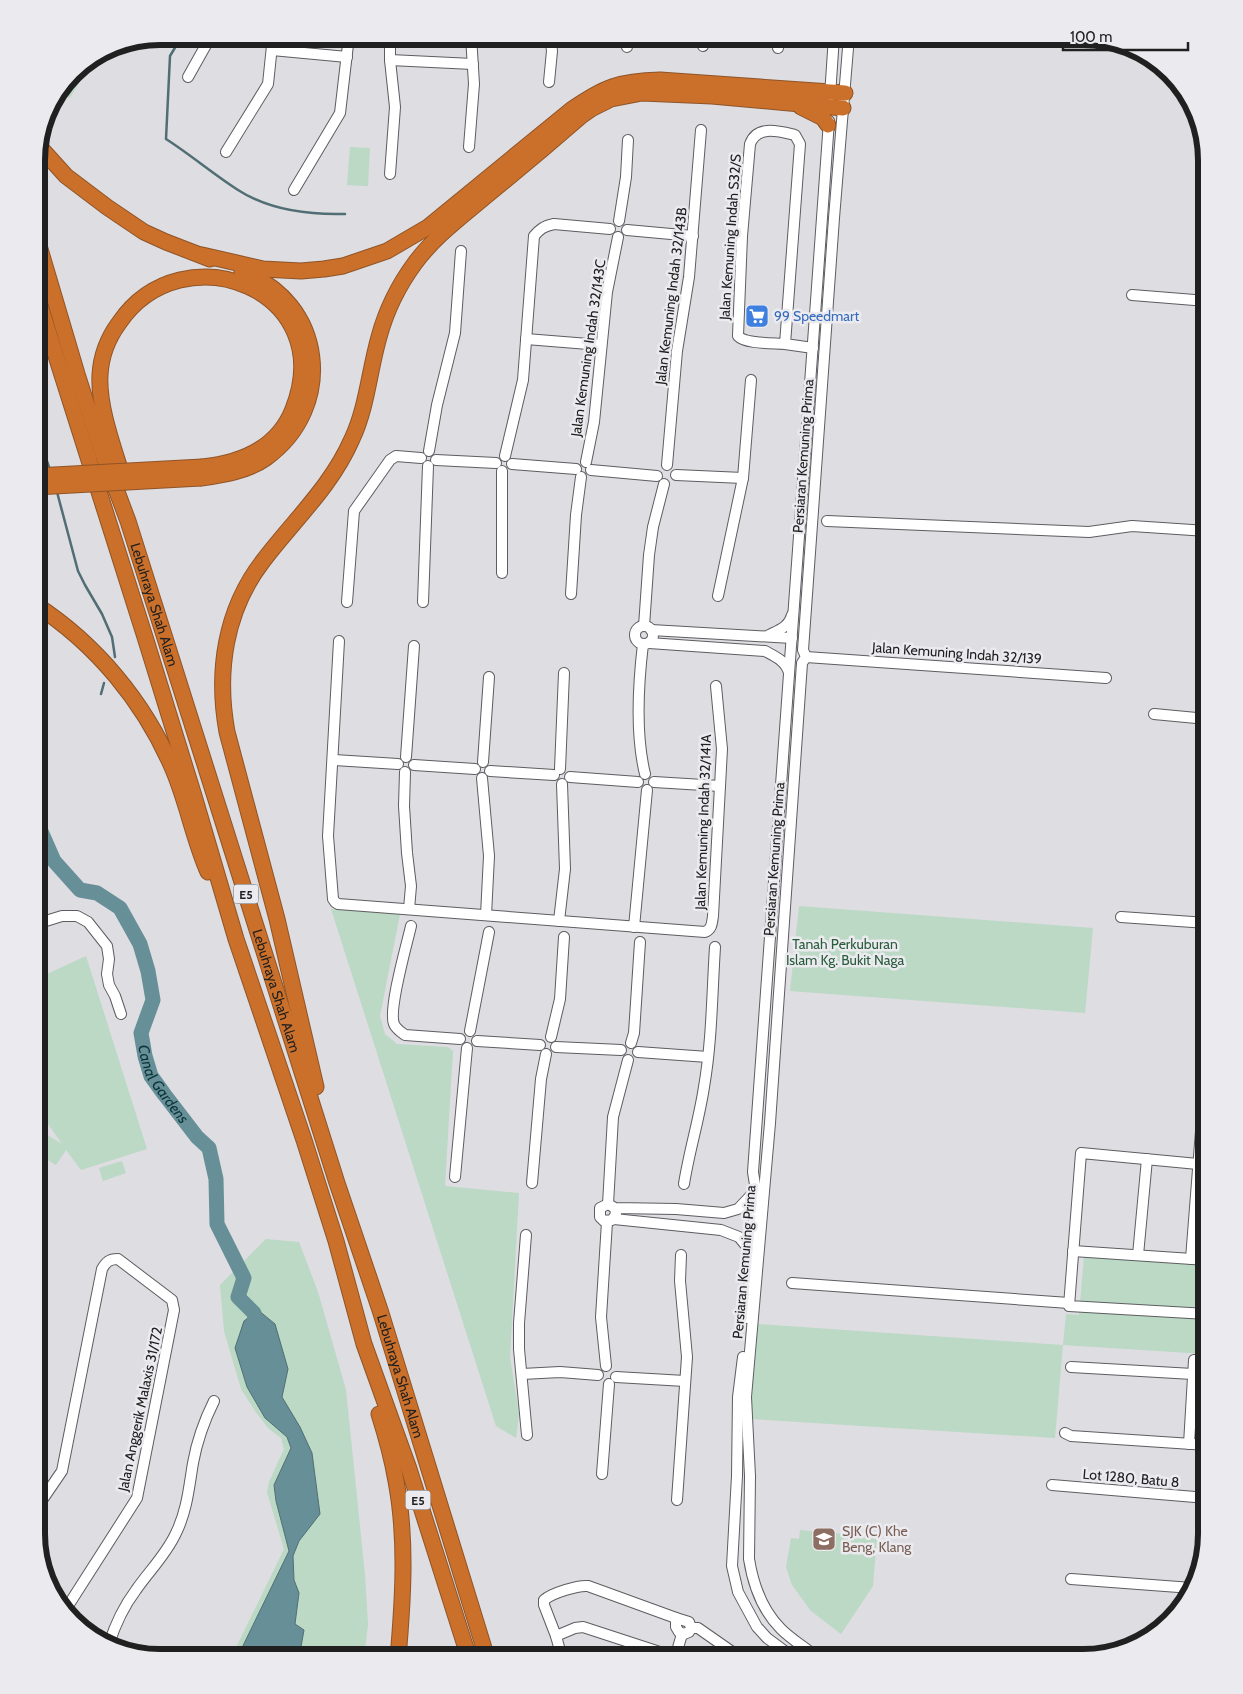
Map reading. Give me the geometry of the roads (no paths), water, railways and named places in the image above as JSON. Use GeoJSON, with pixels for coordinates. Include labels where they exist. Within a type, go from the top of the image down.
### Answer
{"type":"FeatureCollection","features":[{"type":"Feature","properties":{"kind":"highway"},"geometry":{"type":"LineString","coordinates":[[202,255],[263,269],[301,271],[343,266],[387,251],[428,227],[570,110],[596,93],[610,87],[644,80],[660,80],[837,100]]}},
{"type":"Feature","properties":{"kind":"highway"},"geometry":{"type":"LineString","coordinates":[[337,1183],[333,1144],[318,1093],[277,919],[243,797],[222,708],[224,653],[232,620],[239,602],[248,583],[262,562],[326,486],[349,446],[363,409],[378,339],[387,310],[406,275],[426,248],[439,235],[582,116],[611,99],[631,94],[650,93],[794,103],[837,100]]}},
{"type":"Feature","properties":{"kind":"highway"},"geometry":{"type":"LineString","coordinates":[[794,103],[823,118],[828,125]]}},
{"type":"Feature","properties":{"kind":"highway"},"geometry":{"type":"LineString","coordinates":[[45,153],[81,189],[144,232],[250,274],[274,289],[286,299],[299,316],[310,346],[313,370],[310,395],[305,409],[294,428],[280,446],[265,458],[245,468],[45,486]]}},
{"type":"Feature","properties":{"kind":"highway","name":"Lebuhraya Shah Alam"},"geometry":{"type":"LineString","coordinates":[[45,269],[76,374],[102,452],[128,520],[337,1183],[380,1310],[484,1649]]}},
{"type":"Feature","properties":{"kind":"highway"},"geometry":{"type":"LineString","coordinates":[[45,476],[202,473],[241,459],[265,446],[276,436],[288,420],[300,386],[302,366],[295,333],[290,322],[277,304],[262,293],[242,283],[224,278],[201,277],[187,279],[157,289],[144,297],[131,308],[111,336],[101,364],[99,376],[102,405],[126,490],[128,520]]}},
{"type":"Feature","properties":{"kind":"highway","name":"Lebuhraya Shah Alam"},"geometry":{"type":"LineString","coordinates":[[45,324],[148,646],[236,939],[330,1223],[364,1344],[409,1470],[466,1649]]}},
{"type":"Feature","properties":{"kind":"highway"},"geometry":{"type":"LineString","coordinates":[[45,611],[81,639],[106,663],[144,714],[161,743],[173,767],[185,800],[199,851],[236,939]]}},
{"type":"Feature","properties":{"kind":"highway"},"geometry":{"type":"LineString","coordinates":[[364,1344],[373,1394],[394,1468],[400,1514],[402,1538],[402,1617],[399,1649]]}},
{"type":"Feature","properties":{"kind":"street"},"geometry":{"type":"LineString","coordinates":[[188,77],[207,45]]}},
{"type":"Feature","properties":{"kind":"street"},"geometry":{"type":"LineString","coordinates":[[226,152],[268,84],[272,45]]}},
{"type":"Feature","properties":{"kind":"street"},"geometry":{"type":"LineString","coordinates":[[294,190],[340,113],[348,45]]}},
{"type":"Feature","properties":{"kind":"street"},"geometry":{"type":"LineString","coordinates":[[390,45],[395,107],[390,174]]}},
{"type":"Feature","properties":{"kind":"street"},"geometry":{"type":"LineString","coordinates":[[469,147],[474,84],[471,45]]}},
{"type":"Feature","properties":{"kind":"street"},"geometry":{"type":"LineString","coordinates":[[549,82],[551,45]]}},
{"type":"Feature","properties":{"kind":"street","name":"Persiaran Kemuning Prima"},"geometry":{"type":"LineString","coordinates":[[807,1649],[781,1629],[767,1612],[758,1592],[749,1559],[749,1461],[746,1397],[770,1123],[834,218],[837,100],[834,45]]}},
{"type":"Feature","properties":{"kind":"street","name":"Persiaran Kemuning Prima"},"geometry":{"type":"LineString","coordinates":[[782,1649],[767,1638],[747,1610],[738,1592],[732,1566],[738,1397],[746,1332],[756,1191],[753,1172],[828,125],[837,100],[847,45]]}},
{"type":"Feature","properties":{"kind":"street"},"geometry":{"type":"LineString","coordinates":[[272,50],[347,57]]}},
{"type":"Feature","properties":{"kind":"street"},"geometry":{"type":"LineString","coordinates":[[390,60],[474,64]]}},
{"type":"Feature","properties":{"kind":"street","name":"Jalan Kemuning Indah 32/143B"},"geometry":{"type":"LineString","coordinates":[[667,465],[677,351],[689,277],[701,130]]}},
{"type":"Feature","properties":{"kind":"street","name":"Jalan Kemuning Indah S32/S"},"geometry":{"type":"LineString","coordinates":[[785,344],[800,144],[795,135],[763,131],[755,134],[749,152],[742,236],[738,336],[741,339],[747,340],[813,348]]}},
{"type":"Feature","properties":{"kind":"street"},"geometry":{"type":"LineString","coordinates":[[619,221],[626,177],[628,140]]}},
{"type":"Feature","properties":{"kind":"street"},"geometry":{"type":"LineString","coordinates":[[610,229],[612,224],[619,221]]}},
{"type":"Feature","properties":{"kind":"street"},"geometry":{"type":"LineString","coordinates":[[610,229],[613,235],[618,237],[624,235],[626,225],[619,221]]}},
{"type":"Feature","properties":{"kind":"street"},"geometry":{"type":"LineString","coordinates":[[505,456],[523,380],[534,236],[545,225],[554,224],[610,229]]}},
{"type":"Feature","properties":{"kind":"street"},"geometry":{"type":"LineString","coordinates":[[626,230],[693,236]]}},
{"type":"Feature","properties":{"kind":"street","name":"Jalan Kemuning Indah 32/143C"},"geometry":{"type":"LineString","coordinates":[[588,466],[607,292],[618,237]]}},
{"type":"Feature","properties":{"kind":"street"},"geometry":{"type":"LineString","coordinates":[[461,250],[455,333],[423,464],[499,467],[508,470],[512,464]]}},
{"type":"Feature","properties":{"kind":"street"},"geometry":{"type":"LineString","coordinates":[[1132,295],[1198,300]]}},
{"type":"Feature","properties":{"kind":"street"},"geometry":{"type":"LineString","coordinates":[[526,339],[601,345]]}},
{"type":"Feature","properties":{"kind":"street"},"geometry":{"type":"LineString","coordinates":[[718,596],[743,478],[751,380]]}},
{"type":"Feature","properties":{"kind":"street"},"geometry":{"type":"LineString","coordinates":[[347,602],[354,511],[390,460],[396,456],[425,454]]}},
{"type":"Feature","properties":{"kind":"street"},"geometry":{"type":"LineString","coordinates":[[502,573],[500,456],[510,458],[512,464]]}},
{"type":"Feature","properties":{"kind":"street"},"geometry":{"type":"LineString","coordinates":[[423,602],[432,463]]}},
{"type":"Feature","properties":{"kind":"street"},"geometry":{"type":"LineString","coordinates":[[512,464],[588,476],[588,466],[672,482],[676,475]]}},
{"type":"Feature","properties":{"kind":"street"},"geometry":{"type":"LineString","coordinates":[[564,673],[556,781],[641,778],[652,776],[654,782],[651,788],[641,789],[641,778],[641,759],[639,713],[640,672],[646,644],[652,638],[647,628],[649,555],[660,480],[659,468],[667,465],[673,468],[676,475]]}},
{"type":"Feature","properties":{"kind":"street"},"geometry":{"type":"LineString","coordinates":[[571,594],[578,473]]}},
{"type":"Feature","properties":{"kind":"street"},"geometry":{"type":"LineString","coordinates":[[676,475],[743,478]]}},
{"type":"Feature","properties":{"kind":"street"},"geometry":{"type":"LineString","coordinates":[[827,520],[1089,532],[1132,526],[1198,530]]}},
{"type":"Feature","properties":{"kind":"street"},"geometry":{"type":"LineString","coordinates":[[768,636],[791,622],[794,608]]}},
{"type":"Feature","properties":{"kind":"street"},"geometry":{"type":"LineString","coordinates":[[788,687],[789,672],[787,666],[782,661],[765,652],[646,644],[636,640],[634,635],[636,630],[647,628],[792,638],[798,645],[804,660]]}},
{"type":"Feature","properties":{"kind":"street"},"geometry":{"type":"LineString","coordinates":[[340,641],[328,836],[335,902],[634,927],[646,790]]}},
{"type":"Feature","properties":{"kind":"street"},"geometry":{"type":"LineString","coordinates":[[406,757],[414,646]]}},
{"type":"Feature","properties":{"kind":"street","name":"Jalan Kemuning Indah 32/139"},"geometry":{"type":"LineString","coordinates":[[804,660],[1106,678]]}},
{"type":"Feature","properties":{"kind":"street"},"geometry":{"type":"LineString","coordinates":[[479,766],[489,677]]}},
{"type":"Feature","properties":{"kind":"street","name":"Jalan Kemuning Indah 32/141A"},"geometry":{"type":"LineString","coordinates":[[634,927],[705,932],[711,928],[722,749],[716,686]]}},
{"type":"Feature","properties":{"kind":"street"},"geometry":{"type":"LineString","coordinates":[[1154,714],[1198,718]]}},
{"type":"Feature","properties":{"kind":"street"},"geometry":{"type":"LineString","coordinates":[[406,757],[402,758],[402,768],[406,853],[412,886],[409,909]]}},
{"type":"Feature","properties":{"kind":"street"},"geometry":{"type":"LineString","coordinates":[[406,757],[411,758],[414,765]]}},
{"type":"Feature","properties":{"kind":"street"},"geometry":{"type":"LineString","coordinates":[[334,760],[402,768],[410,771],[414,765]]}},
{"type":"Feature","properties":{"kind":"street"},"geometry":{"type":"LineString","coordinates":[[414,765],[489,766],[486,774],[489,856],[486,915]]}},
{"type":"Feature","properties":{"kind":"street"},"geometry":{"type":"LineString","coordinates":[[486,774],[557,772]]}},
{"type":"Feature","properties":{"kind":"street"},"geometry":{"type":"LineString","coordinates":[[559,921],[564,869],[566,780]]}},
{"type":"Feature","properties":{"kind":"street"},"geometry":{"type":"LineString","coordinates":[[654,782],[720,786]]}},
{"type":"Feature","properties":{"kind":"street"},"geometry":{"type":"LineString","coordinates":[[45,921],[62,916],[77,916],[88,922],[107,946],[109,985],[121,1014]]}},
{"type":"Feature","properties":{"kind":"street"},"geometry":{"type":"LineString","coordinates":[[1121,918],[1198,922]]}},
{"type":"Feature","properties":{"kind":"street"},"geometry":{"type":"LineString","coordinates":[[411,926],[398,979],[393,1016],[394,1024],[405,1035],[460,1039]]}},
{"type":"Feature","properties":{"kind":"street"},"geometry":{"type":"LineString","coordinates":[[470,1031],[489,932]]}},
{"type":"Feature","properties":{"kind":"street"},"geometry":{"type":"LineString","coordinates":[[551,1038],[560,999],[564,937]]}},
{"type":"Feature","properties":{"kind":"street"},"geometry":{"type":"LineString","coordinates":[[631,1043],[634,1033],[640,942]]}},
{"type":"Feature","properties":{"kind":"street"},"geometry":{"type":"LineString","coordinates":[[684,1184],[689,1152],[704,1087],[708,1057],[715,947]]}},
{"type":"Feature","properties":{"kind":"street"},"geometry":{"type":"LineString","coordinates":[[467,1048],[463,1046],[460,1039],[462,1034],[470,1031]]}},
{"type":"Feature","properties":{"kind":"street"},"geometry":{"type":"LineString","coordinates":[[467,1048],[475,1046],[477,1041],[476,1035],[470,1031]]}},
{"type":"Feature","properties":{"kind":"street"},"geometry":{"type":"LineString","coordinates":[[543,1038],[551,1038],[555,1040],[556,1047],[553,1053],[546,1054],[540,1050],[540,1045],[543,1038]]}},
{"type":"Feature","properties":{"kind":"street"},"geometry":{"type":"LineString","coordinates":[[477,1041],[540,1045]]}},
{"type":"Feature","properties":{"kind":"street"},"geometry":{"type":"LineString","coordinates":[[621,1050],[626,1044],[631,1043]]}},
{"type":"Feature","properties":{"kind":"street"},"geometry":{"type":"LineString","coordinates":[[621,1050],[623,1058],[628,1060],[636,1058],[637,1047],[631,1043]]}},
{"type":"Feature","properties":{"kind":"street"},"geometry":{"type":"LineString","coordinates":[[556,1047],[621,1050]]}},
{"type":"Feature","properties":{"kind":"street"},"geometry":{"type":"LineString","coordinates":[[455,1177],[467,1048]]}},
{"type":"Feature","properties":{"kind":"street"},"geometry":{"type":"LineString","coordinates":[[638,1052],[708,1057]]}},
{"type":"Feature","properties":{"kind":"street"},"geometry":{"type":"LineString","coordinates":[[532,1183],[541,1079],[546,1054]]}},
{"type":"Feature","properties":{"kind":"street"},"geometry":{"type":"LineString","coordinates":[[606,1366],[601,1317],[611,1213],[613,1117],[628,1060]]}},
{"type":"Feature","properties":{"kind":"street"},"geometry":{"type":"LineString","coordinates":[[1069,1303],[1082,1153],[1198,1164],[1191,1259]]}},
{"type":"Feature","properties":{"kind":"street"},"geometry":{"type":"LineString","coordinates":[[1138,1255],[1147,1159]]}},
{"type":"Feature","properties":{"kind":"street"},"geometry":{"type":"LineString","coordinates":[[611,1213],[676,1209],[724,1213],[738,1209],[756,1191]]}},
{"type":"Feature","properties":{"kind":"street"},"geometry":{"type":"LineString","coordinates":[[697,1227],[698,1212]]}},
{"type":"Feature","properties":{"kind":"street"},"geometry":{"type":"LineString","coordinates":[[611,1213],[721,1230],[740,1237],[747,1247],[750,1267]]}},
{"type":"Feature","properties":{"kind":"street"},"geometry":{"type":"LineString","coordinates":[[526,1235],[519,1323],[526,1435]]}},
{"type":"Feature","properties":{"kind":"street"},"geometry":{"type":"LineString","coordinates":[[1073,1251],[1198,1259]]}},
{"type":"Feature","properties":{"kind":"street"},"geometry":{"type":"LineString","coordinates":[[677,1500],[687,1357],[680,1281],[681,1255]]}},
{"type":"Feature","properties":{"kind":"street","name":"Jalan Anggerik Malaxis 31/172"},"geometry":{"type":"LineString","coordinates":[[45,1496],[62,1471],[102,1269],[106,1262],[112,1259],[118,1260],[172,1300],[174,1305],[173,1315],[136,1498],[69,1604]]}},
{"type":"Feature","properties":{"kind":"street"},"geometry":{"type":"LineString","coordinates":[[792,1283],[1069,1303],[1069,1306],[1198,1313]]}},
{"type":"Feature","properties":{"kind":"street"},"geometry":{"type":"LineString","coordinates":[[1189,1444],[1194,1360]]}},
{"type":"Feature","properties":{"kind":"street"},"geometry":{"type":"LineString","coordinates":[[606,1366],[600,1370],[598,1375],[601,1382],[684,1380]]}},
{"type":"Feature","properties":{"kind":"street"},"geometry":{"type":"LineString","coordinates":[[602,1474],[614,1369],[606,1366]]}},
{"type":"Feature","properties":{"kind":"street"},"geometry":{"type":"LineString","coordinates":[[1071,1367],[1193,1374]]}},
{"type":"Feature","properties":{"kind":"street"},"geometry":{"type":"LineString","coordinates":[[522,1374],[560,1372],[598,1375]]}},
{"type":"Feature","properties":{"kind":"street"},"geometry":{"type":"LineString","coordinates":[[111,1638],[127,1604],[168,1550],[179,1527],[187,1502],[198,1441],[214,1401]]}},
{"type":"Feature","properties":{"kind":"street"},"geometry":{"type":"LineString","coordinates":[[1065,1433],[1071,1436],[1198,1444]]}},
{"type":"Feature","properties":{"kind":"street"},"geometry":{"type":"LineString","coordinates":[[737,1461],[749,1461]]}},
{"type":"Feature","properties":{"kind":"street","name":"Lot 1280, Batu 8"},"geometry":{"type":"LineString","coordinates":[[1052,1485],[1198,1497]]}},
{"type":"Feature","properties":{"kind":"street"},"geometry":{"type":"LineString","coordinates":[[1071,1579],[1185,1587]]}},
{"type":"Feature","properties":{"kind":"street"},"geometry":{"type":"LineString","coordinates":[[560,1649],[544,1605],[544,1600],[550,1595],[583,1586],[676,1618],[677,1630],[686,1631],[698,1628],[728,1649]]}},
{"type":"Feature","properties":{"kind":"street"},"geometry":{"type":"LineString","coordinates":[[556,1636],[575,1628],[583,1627],[648,1649]]}},
{"type":"Feature","properties":{"kind":"street"},"geometry":{"type":"LineString","coordinates":[[679,1649],[686,1631]]}},
{"type":"Feature","properties":{"kind":"water"},"geometry":{"type":"Polygon","coordinates":[[[258,1310],[275,1324],[288,1369],[282,1397],[300,1427],[312,1453],[320,1514],[299,1541],[293,1556],[294,1580],[299,1593],[295,1624],[304,1630],[301,1649],[241,1649],[289,1551],[276,1501],[274,1485],[291,1448],[287,1437],[265,1418],[247,1387],[235,1348],[244,1321],[258,1310]]]}},
{"type":"Feature","properties":{"kind":"waterway"},"geometry":{"type":"LineString","coordinates":[[177,45],[170,56],[166,139],[250,197],[290,210],[345,214]]}},
{"type":"Feature","properties":{"kind":"waterway"},"geometry":{"type":"LineString","coordinates":[[45,455],[50,470]]}},
{"type":"Feature","properties":{"kind":"waterway"},"geometry":{"type":"LineString","coordinates":[[57,492],[78,571],[102,614],[112,637],[115,657]]}},
{"type":"Feature","properties":{"kind":"waterway"},"geometry":{"type":"LineString","coordinates":[[101,694],[104,683]]}},
{"type":"Feature","properties":{"kind":"waterway","name":"Canal Gardens"},"geometry":{"type":"LineString","coordinates":[[45,840],[54,861],[80,890],[97,893],[120,908],[140,944],[148,971],[153,1000],[141,1033],[151,1076],[197,1137],[209,1148],[216,1179],[217,1224],[244,1278],[238,1297],[254,1313],[258,1332]]}},
{"type":"Feature","properties":{"kind":"place","name":"99 Speedmart"},"geometry":{"type":"Point","coordinates":[757,316]}},
{"type":"Feature","properties":{"kind":"place","name":"SJK (C) Khe Beng, Klang"},"geometry":{"type":"Point","coordinates":[824,1539]}},
{"type":"Feature","properties":{"kind":"park label","name":"Tanah Perkuburan Islam Kg. Bukit Naga"},"geometry":{"type":"Point","coordinates":[845,952]}}]}
